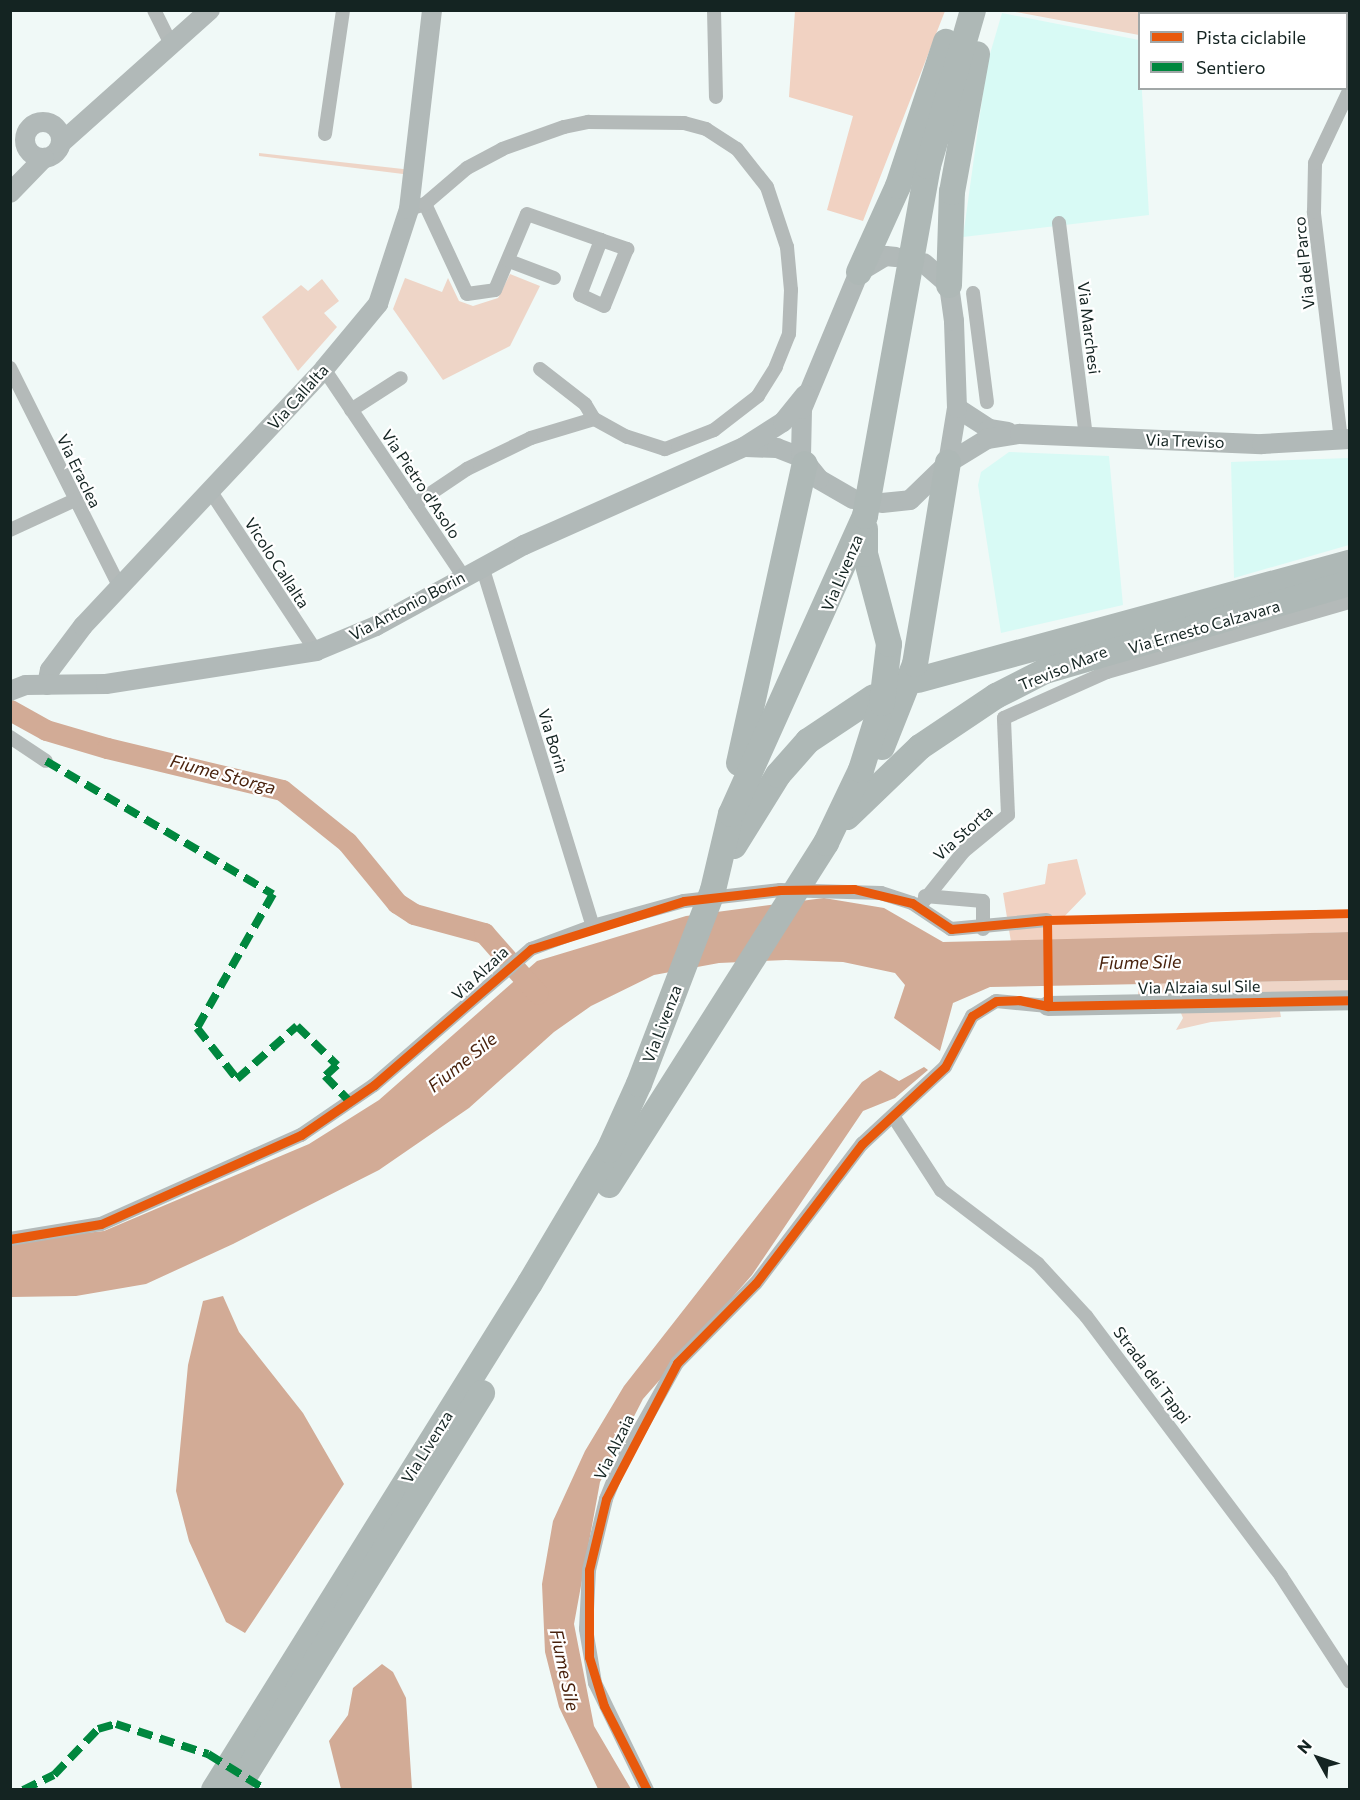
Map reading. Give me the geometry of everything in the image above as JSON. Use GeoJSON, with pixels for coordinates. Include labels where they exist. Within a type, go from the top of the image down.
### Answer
{"type":"FeatureCollection","features":[{"type":"Feature","properties":{"kind":"highway"},"geometry":{"type":"LineString","coordinates":[[859,272],[905,167],[956,10]]}},
{"type":"Feature","properties":{"kind":"highway"},"geometry":{"type":"LineString","coordinates":[[867,506],[928,166],[973,10]]}},
{"type":"Feature","properties":{"kind":"highway"},"geometry":{"type":"LineString","coordinates":[[949,285],[948,222],[962,117],[989,10]]}},
{"type":"Feature","properties":{"kind":"highway"},"geometry":{"type":"LineString","coordinates":[[731,814],[803,461]]}},
{"type":"Feature","properties":{"kind":"highway"},"geometry":{"type":"LineString","coordinates":[[897,686],[948,463]]}},
{"type":"Feature","properties":{"kind":"highway","name":"Via Livenza"},"geometry":{"type":"LineString","coordinates":[[236,1790],[667,1095],[834,833],[897,686],[889,644],[866,554],[867,506]]}},
{"type":"Feature","properties":{"kind":"highway","name":"Via Livenza"},"geometry":{"type":"LineString","coordinates":[[214,1790],[530,1283],[609,1150],[639,1084],[713,890],[731,814],[867,506]]}},
{"type":"Feature","properties":{"kind":"highway","name":"Treviso Mare"},"geometry":{"type":"LineString","coordinates":[[713,890],[748,818],[778,776],[808,741],[897,686],[1350,562]]}},
{"type":"Feature","properties":{"kind":"highway","name":"Treviso Mare"},"geometry":{"type":"LineString","coordinates":[[834,833],[920,747],[996,696],[1046,671],[1350,583]]}},
{"type":"Feature","properties":{"kind":"main road"},"geometry":{"type":"LineString","coordinates":[[10,191],[36,154],[61,143],[110,104],[210,10]]}},
{"type":"Feature","properties":{"kind":"main road","name":"Via Callalta"},"geometry":{"type":"LineString","coordinates":[[47,685],[56,660],[324,369],[378,303],[417,207],[432,10]]}},
{"type":"Feature","properties":{"kind":"main road"},"geometry":{"type":"LineString","coordinates":[[36,154],[28,130],[40,122],[51,123],[110,104]]}},
{"type":"Feature","properties":{"kind":"main road"},"geometry":{"type":"LineString","coordinates":[[51,123],[61,143]]}},
{"type":"Feature","properties":{"kind":"main road"},"geometry":{"type":"LineString","coordinates":[[803,461],[805,395],[859,272],[886,256],[911,256],[949,285],[954,321],[957,408],[948,463]]}},
{"type":"Feature","properties":{"kind":"main road","name":"Via Antonio Borin"},"geometry":{"type":"LineString","coordinates":[[47,685],[106,684],[316,651],[376,626],[482,566],[744,447],[783,422],[805,395]]}},
{"type":"Feature","properties":{"kind":"main road","name":"Via Treviso"},"geometry":{"type":"LineString","coordinates":[[957,408],[989,429],[1020,434],[1262,444],[1345,440]]}},
{"type":"Feature","properties":{"kind":"main road","name":"Via Treviso"},"geometry":{"type":"LineString","coordinates":[[867,506],[910,500],[948,463],[987,439],[1020,434]]}},
{"type":"Feature","properties":{"kind":"main road","name":"Via Antonio Borin"},"geometry":{"type":"LineString","coordinates":[[744,447],[777,448],[803,461],[867,506]]}},
{"type":"Feature","properties":{"kind":"main road"},"geometry":{"type":"LineString","coordinates":[[10,691],[47,685]]}},
{"type":"Feature","properties":{"kind":"main road","name":"Via Alzaia sul Sile"},"geometry":{"type":"LineString","coordinates":[[1048,1005],[1350,1000]]}},
{"type":"Feature","properties":{"kind":"street"},"geometry":{"type":"LineString","coordinates":[[154,10],[172,46]]}},
{"type":"Feature","properties":{"kind":"street"},"geometry":{"type":"LineString","coordinates":[[326,134],[343,10]]}},
{"type":"Feature","properties":{"kind":"street"},"geometry":{"type":"LineString","coordinates":[[714,10],[716,97]]}},
{"type":"Feature","properties":{"kind":"street","name":"Via del Parco"},"geometry":{"type":"LineString","coordinates":[[1345,440],[1314,212],[1315,163],[1350,89]]}},
{"type":"Feature","properties":{"kind":"street"},"geometry":{"type":"LineString","coordinates":[[540,369],[585,404],[594,419],[627,437],[665,448],[714,430],[758,396],[789,333],[791,290],[775,208],[753,165],[723,139],[695,126],[588,122],[502,149],[467,168],[417,207],[467,294],[495,290],[510,261],[527,214],[602,240],[627,249],[604,306],[580,295],[602,240]]}},
{"type":"Feature","properties":{"kind":"street","name":"Via Marchesi"},"geometry":{"type":"LineString","coordinates":[[1059,223],[1086,437]]}},
{"type":"Feature","properties":{"kind":"street"},"geometry":{"type":"LineString","coordinates":[[510,261],[554,278]]}},
{"type":"Feature","properties":{"kind":"street"},"geometry":{"type":"LineString","coordinates":[[973,292],[987,402]]}},
{"type":"Feature","properties":{"kind":"street"},"geometry":{"type":"LineString","coordinates":[[954,321],[976,319]]}},
{"type":"Feature","properties":{"kind":"street","name":"Via Eraclea"},"geometry":{"type":"LineString","coordinates":[[10,368],[120,588]]}},
{"type":"Feature","properties":{"kind":"street","name":"Via Pietro d'Asolo"},"geometry":{"type":"LineString","coordinates":[[324,369],[463,576]]}},
{"type":"Feature","properties":{"kind":"street"},"geometry":{"type":"LineString","coordinates":[[351,410],[401,378]]}},
{"type":"Feature","properties":{"kind":"street"},"geometry":{"type":"LineString","coordinates":[[415,504],[467,469],[531,438],[594,419]]}},
{"type":"Feature","properties":{"kind":"street","name":"Vicolo Callalta"},"geometry":{"type":"LineString","coordinates":[[211,492],[316,651]]}},
{"type":"Feature","properties":{"kind":"street"},"geometry":{"type":"LineString","coordinates":[[10,530],[75,500]]}},
{"type":"Feature","properties":{"kind":"street","name":"Via Borin"},"geometry":{"type":"LineString","coordinates":[[482,566],[593,926]]}},
{"type":"Feature","properties":{"kind":"street","name":"Via Ernesto Calzavara"},"geometry":{"type":"LineString","coordinates":[[1004,718],[1107,672],[1350,602]]}},
{"type":"Feature","properties":{"kind":"street","name":"Via Storta"},"geometry":{"type":"LineString","coordinates":[[922,901],[964,851],[1008,815],[1004,718]]}},
{"type":"Feature","properties":{"kind":"street"},"geometry":{"type":"LineString","coordinates":[[10,737],[46,761]]}},
{"type":"Feature","properties":{"kind":"street","name":"Via Alzaia"},"geometry":{"type":"LineString","coordinates":[[10,1239],[101,1224],[301,1135],[374,1085],[531,949],[593,926],[684,901],[780,890],[854,889],[922,901],[939,925],[983,929],[1047,920]]}},
{"type":"Feature","properties":{"kind":"street"},"geometry":{"type":"LineString","coordinates":[[922,901],[983,901],[983,929]]}},
{"type":"Feature","properties":{"kind":"street","name":"Via Alzaia"},"geometry":{"type":"LineString","coordinates":[[646,1790],[604,1706],[589,1657],[587,1590],[606,1499],[677,1363],[756,1283],[862,1144],[895,1119],[945,1067],[982,1006],[1019,1000],[1048,1005]]}},
{"type":"Feature","properties":{"kind":"street","name":"Strada dei Tappi"},"geometry":{"type":"LineString","coordinates":[[895,1119],[941,1190],[1038,1264],[1086,1316],[1281,1576],[1350,1682]]}},
{"type":"Feature","properties":{"kind":"shaded area"},"geometry":{"type":"Polygon","coordinates":[[[1191,10],[1138,12],[1138,35],[1010,11],[1191,10]]]}},
{"type":"Feature","properties":{"kind":"shaded area"},"geometry":{"type":"Polygon","coordinates":[[[1195,10],[1349,11],[1349,56],[1348,12],[1195,10]]]}},
{"type":"Feature","properties":{"kind":"shaded area"},"geometry":{"type":"Polygon","coordinates":[[[795,11],[945,11],[863,221],[827,210],[853,116],[789,97],[795,11]]]}},
{"type":"Feature","properties":{"kind":"shaded area"},"geometry":{"type":"Polygon","coordinates":[[[1002,13],[1138,40],[1138,90],[1142,90],[1149,215],[963,237],[987,64],[1002,13]]]}},
{"type":"Feature","properties":{"kind":"shaded area"},"geometry":{"type":"Polygon","coordinates":[[[259,153],[412,170],[411,175],[259,156],[259,153]]]}},
{"type":"Feature","properties":{"kind":"shaded area"},"geometry":{"type":"Polygon","coordinates":[[[510,274],[540,286],[510,346],[443,380],[393,309],[405,278],[442,292],[448,278],[459,301],[473,306],[498,298],[510,274]]]}},
{"type":"Feature","properties":{"kind":"shaded area"},"geometry":{"type":"Polygon","coordinates":[[[322,279],[339,301],[324,313],[337,327],[298,371],[262,317],[301,285],[308,291],[322,279]]]}},
{"type":"Feature","properties":{"kind":"shaded area"},"geometry":{"type":"Polygon","coordinates":[[[1009,452],[1109,456],[1123,605],[1001,633],[978,485],[981,472],[1009,452]]]}},
{"type":"Feature","properties":{"kind":"shaded area"},"geometry":{"type":"Polygon","coordinates":[[[1349,458],[1349,545],[1234,578],[1231,462],[1349,458]]]}},
{"type":"Feature","properties":{"kind":"shaded area"},"geometry":{"type":"Polygon","coordinates":[[[1077,859],[1086,894],[1060,921],[1349,917],[1349,932],[1011,942],[1003,893],[1045,884],[1048,864],[1077,859]]]}},
{"type":"Feature","properties":{"kind":"shaded area"},"geometry":{"type":"Polygon","coordinates":[[[1349,980],[1349,1006],[1279,1006],[1281,1017],[1211,1022],[1176,1030],[1183,1018],[1178,1006],[1137,1006],[1139,984],[1349,980]]]}},
{"type":"Feature","properties":{"kind":"water","name":"Fiume Sile"},"geometry":{"type":"Polygon","coordinates":[[[824,898],[884,908],[943,942],[1349,932],[1349,980],[990,987],[953,1003],[940,1051],[894,1018],[905,985],[895,973],[843,962],[786,960],[719,963],[654,975],[591,1006],[554,1032],[469,1108],[379,1170],[233,1244],[146,1284],[76,1296],[11,1297],[10,1241],[104,1231],[309,1144],[379,1100],[537,961],[686,916],[824,898]]]}},
{"type":"Feature","properties":{"kind":"water","name":"Fiume Sile"},"geometry":{"type":"Polygon","coordinates":[[[924,1067],[928,1070],[895,1098],[863,1111],[752,1275],[643,1399],[600,1482],[574,1624],[594,1726],[631,1789],[598,1789],[559,1707],[545,1652],[542,1584],[553,1521],[585,1451],[624,1386],[862,1082],[880,1070],[899,1081],[924,1067]]]}},
{"type":"Feature","properties":{"kind":"water"},"geometry":{"type":"Polygon","coordinates":[[[223,1296],[239,1332],[303,1413],[344,1484],[245,1633],[226,1622],[189,1541],[176,1491],[188,1365],[203,1301],[223,1296]]]}},
{"type":"Feature","properties":{"kind":"water"},"geometry":{"type":"Polygon","coordinates":[[[382,1664],[393,1672],[406,1698],[412,1789],[341,1789],[329,1741],[348,1715],[353,1688],[382,1664]]]}},
{"type":"Feature","properties":{"kind":"waterway","name":"Fiume Storga"},"geometry":{"type":"LineString","coordinates":[[10,710],[46,730],[107,748],[282,790],[347,842],[397,903],[414,914],[484,933],[538,994]]}},
{"type":"Feature","properties":{"kind":"marked path"},"geometry":{"type":"LineString","coordinates":[[46,761],[273,894],[197,1028],[237,1079],[297,1026],[337,1065],[325,1076],[350,1102]]}},
{"type":"Feature","properties":{"kind":"marked path"},"geometry":{"type":"LineString","coordinates":[[23,1790],[54,1775],[98,1729],[116,1724],[208,1754],[266,1790]]}},
{"type":"Feature","properties":{"kind":"cycle path"},"geometry":{"type":"LineString","coordinates":[[10,1239],[101,1224],[301,1135],[374,1085],[531,949],[684,901],[780,890],[854,889],[912,903],[951,929],[1047,920],[1350,913]]}},
{"type":"Feature","properties":{"kind":"cycle path"},"geometry":{"type":"LineString","coordinates":[[1047,920],[1048,1006]]}},
{"type":"Feature","properties":{"kind":"cycle path"},"geometry":{"type":"LineString","coordinates":[[647,1790],[604,1706],[589,1657],[589,1570],[606,1499],[677,1363],[756,1283],[862,1144],[945,1067],[972,1016],[996,1001],[1019,1000],[1048,1006],[1350,1000]]}}]}
